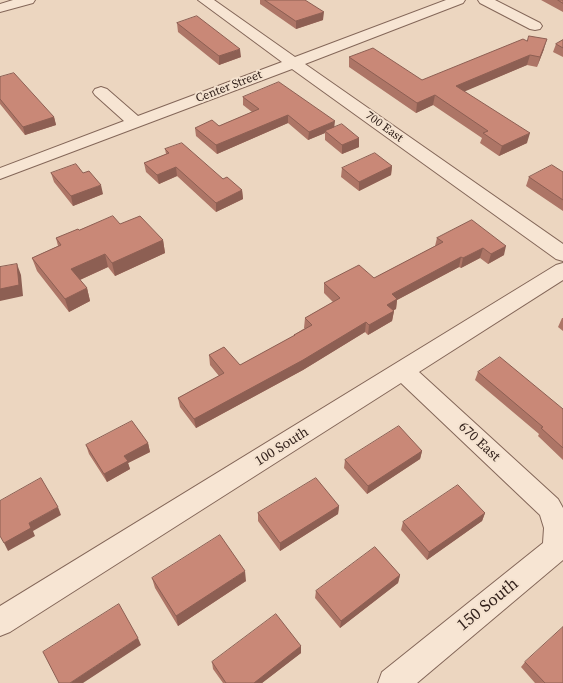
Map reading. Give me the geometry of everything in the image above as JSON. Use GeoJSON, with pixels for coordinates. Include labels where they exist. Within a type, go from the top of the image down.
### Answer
{"type":"FeatureCollection","features":[{"type":"Feature","properties":{"kind":"street"},"geometry":{"type":"LineString","coordinates":[[0,8],[28,0]]}},
{"type":"Feature","properties":{"kind":"street","name":"700 East"},"geometry":{"type":"LineString","coordinates":[[205,0],[563,254]]}},
{"type":"Feature","properties":{"kind":"street","name":"Center Street"},"geometry":{"type":"LineString","coordinates":[[0,174],[458,0]]}},
{"type":"Feature","properties":{"kind":"street"},"geometry":{"type":"LineString","coordinates":[[485,0],[534,26]]}},
{"type":"Feature","properties":{"kind":"street"},"geometry":{"type":"LineString","coordinates":[[101,92],[135,122]]}},
{"type":"Feature","properties":{"kind":"street","name":"100 South"},"geometry":{"type":"LineString","coordinates":[[0,622],[563,270]]}},
{"type":"Feature","properties":{"kind":"street","name":"670 East"},"geometry":{"type":"LineString","coordinates":[[403,371],[549,506],[554,514]]}},
{"type":"Feature","properties":{"kind":"street","name":"150 South"},"geometry":{"type":"LineString","coordinates":[[393,683],[554,551],[558,537],[558,525],[554,514]]}},
{"type":"Feature","properties":{"kind":"building"},"geometry":{"type":"Polygon","coordinates":[[[265,0],[305,0],[324,12],[296,21],[265,0]]]}},
{"type":"Feature","properties":{"kind":"building"},"geometry":{"type":"Polygon","coordinates":[[[197,16],[240,49],[219,56],[177,23],[197,16]]]}},
{"type":"Feature","properties":{"kind":"building"},"geometry":{"type":"Polygon","coordinates":[[[529,36],[547,39],[540,57],[530,55],[456,86],[530,133],[502,146],[483,133],[488,131],[435,95],[417,103],[349,57],[373,48],[422,80],[523,39],[527,41],[529,36]]]}},
{"type":"Feature","properties":{"kind":"building"},"geometry":{"type":"Polygon","coordinates":[[[563,40],[563,48],[556,44],[563,40]]]}},
{"type":"Feature","properties":{"kind":"building"},"geometry":{"type":"Polygon","coordinates":[[[14,73],[54,117],[23,127],[0,99],[0,77],[14,73]]]}},
{"type":"Feature","properties":{"kind":"building"},"geometry":{"type":"Polygon","coordinates":[[[279,82],[335,121],[309,132],[288,115],[216,145],[195,128],[212,120],[219,126],[259,109],[243,97],[279,82]]]}},
{"type":"Feature","properties":{"kind":"building"},"geometry":{"type":"Polygon","coordinates":[[[342,124],[359,138],[342,145],[325,131],[342,124]]]}},
{"type":"Feature","properties":{"kind":"building"},"geometry":{"type":"Polygon","coordinates":[[[182,143],[223,179],[227,177],[242,190],[216,203],[176,167],[157,175],[144,163],[169,153],[165,149],[182,143]]]}},
{"type":"Feature","properties":{"kind":"building"},"geometry":{"type":"Polygon","coordinates":[[[375,153],[392,166],[359,182],[342,168],[375,153]]]}},
{"type":"Feature","properties":{"kind":"building"},"geometry":{"type":"Polygon","coordinates":[[[76,164],[83,173],[89,171],[101,185],[71,196],[51,173],[76,164]]]}},
{"type":"Feature","properties":{"kind":"building"},"geometry":{"type":"Polygon","coordinates":[[[552,165],[563,172],[563,200],[529,177],[552,165]]]}},
{"type":"Feature","properties":{"kind":"building"},"geometry":{"type":"Polygon","coordinates":[[[113,216],[120,224],[140,216],[163,240],[112,263],[105,254],[71,269],[87,288],[65,299],[32,258],[61,245],[56,238],[113,216]]]}},
{"type":"Feature","properties":{"kind":"building"},"geometry":{"type":"Polygon","coordinates":[[[472,220],[506,246],[491,254],[483,248],[463,258],[461,257],[392,294],[397,299],[387,305],[394,311],[369,325],[366,322],[303,360],[194,419],[178,398],[224,373],[209,355],[224,347],[240,365],[312,325],[305,318],[340,298],[324,283],[359,265],[374,278],[443,242],[437,238],[472,220]]]}},
{"type":"Feature","properties":{"kind":"building"},"geometry":{"type":"Polygon","coordinates":[[[17,264],[19,285],[0,289],[0,267],[17,264]]]}},
{"type":"Feature","properties":{"kind":"building"},"geometry":{"type":"Polygon","coordinates":[[[500,357],[563,409],[563,448],[541,428],[543,427],[478,372],[500,357]]]}},
{"type":"Feature","properties":{"kind":"building"},"geometry":{"type":"Polygon","coordinates":[[[132,421],[148,443],[124,456],[128,461],[104,474],[86,445],[132,421]]]}},
{"type":"Feature","properties":{"kind":"building"},"geometry":{"type":"Polygon","coordinates":[[[399,426],[422,451],[368,486],[345,460],[399,426]]]}},
{"type":"Feature","properties":{"kind":"building"},"geometry":{"type":"Polygon","coordinates":[[[41,478],[58,507],[29,523],[31,528],[4,543],[0,536],[0,501],[41,478]]]}},
{"type":"Feature","properties":{"kind":"building"},"geometry":{"type":"Polygon","coordinates":[[[316,478],[339,506],[280,543],[258,513],[316,478]]]}},
{"type":"Feature","properties":{"kind":"building"},"geometry":{"type":"Polygon","coordinates":[[[458,485],[485,513],[429,552],[403,522],[458,485]]]}},
{"type":"Feature","properties":{"kind":"building"},"geometry":{"type":"Polygon","coordinates":[[[220,535],[245,571],[176,616],[152,578],[220,535]]]}},
{"type":"Feature","properties":{"kind":"building"},"geometry":{"type":"Polygon","coordinates":[[[375,547],[400,575],[341,621],[316,591],[375,547]]]}},
{"type":"Feature","properties":{"kind":"building"},"geometry":{"type":"Polygon","coordinates":[[[119,604],[138,638],[70,683],[59,683],[43,652],[119,604]]]}},
{"type":"Feature","properties":{"kind":"building"},"geometry":{"type":"Polygon","coordinates":[[[276,614],[301,646],[254,683],[226,683],[212,662],[276,614]]]}},
{"type":"Feature","properties":{"kind":"building"},"geometry":{"type":"Polygon","coordinates":[[[563,627],[563,683],[545,683],[525,662],[563,627]]]}}]}
